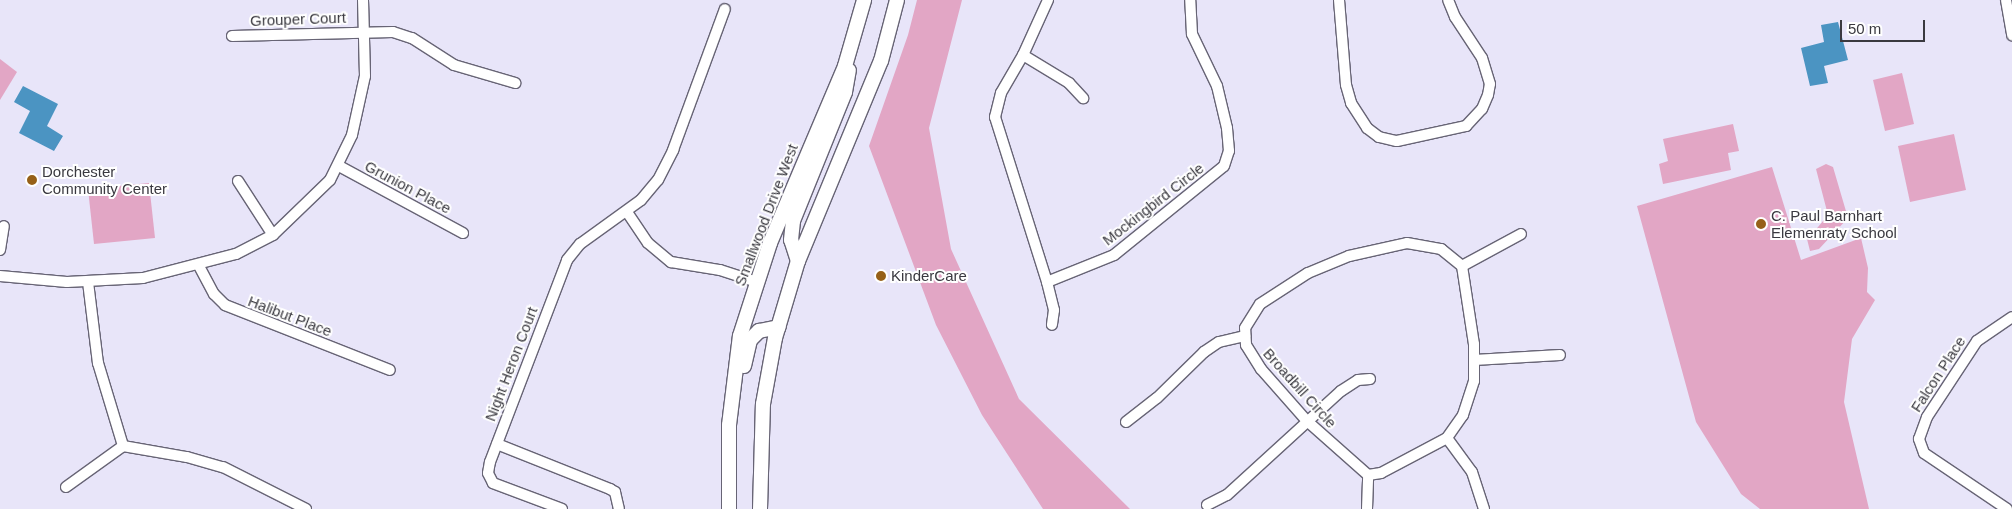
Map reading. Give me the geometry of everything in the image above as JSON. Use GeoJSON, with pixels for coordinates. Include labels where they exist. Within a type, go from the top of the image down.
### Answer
{"type":"FeatureCollection","features":[{"type":"Feature","properties":{"kind":"main road","name":"Smallwood Drive West"},"geometry":{"type":"LineString","coordinates":[[729,509],[732,382],[740,336],[756,282],[782,212],[845,66],[861,16],[864,0]]}},
{"type":"Feature","properties":{"kind":"main road"},"geometry":{"type":"LineString","coordinates":[[760,509],[763,404],[767,372],[779,327],[798,261],[881,61],[897,0]]}},
{"type":"Feature","properties":{"kind":"main road"},"geometry":{"type":"LineString","coordinates":[[798,261],[791,240],[793,221],[845,92],[861,16]]}},
{"type":"Feature","properties":{"kind":"main road"},"geometry":{"type":"LineString","coordinates":[[730,450],[750,340],[759,332],[779,327]]}},
{"type":"Feature","properties":{"kind":"street"},"geometry":{"type":"LineString","coordinates":[[0,276],[88,282],[143,278],[199,266],[236,254],[273,235],[311,201],[339,166],[361,104],[365,76],[363,0]]}},
{"type":"Feature","properties":{"kind":"street"},"geometry":{"type":"LineString","coordinates":[[1048,0],[1023,55],[1001,93],[994,117],[1047,282],[1054,310],[1052,325]]}},
{"type":"Feature","properties":{"kind":"street","name":"Mockingbird Circle"},"geometry":{"type":"LineString","coordinates":[[1047,282],[1114,255],[1224,166],[1229,151],[1227,128],[1217,86],[1192,34],[1190,0]]}},
{"type":"Feature","properties":{"kind":"street"},"geometry":{"type":"LineString","coordinates":[[1339,0],[1346,85],[1351,103],[1367,128],[1379,137],[1397,141],[1466,126],[1482,109],[1488,95],[1490,84],[1482,58],[1455,18],[1448,0]]}},
{"type":"Feature","properties":{"kind":"street"},"geometry":{"type":"LineString","coordinates":[[2006,0],[2012,35]]}},
{"type":"Feature","properties":{"kind":"street","name":"Night Heron Court"},"geometry":{"type":"LineString","coordinates":[[562,509],[492,483],[488,470],[496,444],[567,260],[580,244],[627,212],[650,191],[666,167],[725,9]]}},
{"type":"Feature","properties":{"kind":"street","name":"Grouper Court"},"geometry":{"type":"LineString","coordinates":[[232,36],[364,32],[402,34],[454,65],[515,83]]}},
{"type":"Feature","properties":{"kind":"street"},"geometry":{"type":"LineString","coordinates":[[1023,55],[1069,83],[1083,98]]}},
{"type":"Feature","properties":{"kind":"street","name":"Grunion Place"},"geometry":{"type":"LineString","coordinates":[[339,166],[463,234]]}},
{"type":"Feature","properties":{"kind":"street"},"geometry":{"type":"LineString","coordinates":[[238,181],[273,235]]}},
{"type":"Feature","properties":{"kind":"street"},"geometry":{"type":"LineString","coordinates":[[627,212],[648,243],[671,262],[720,270],[756,282]]}},
{"type":"Feature","properties":{"kind":"street"},"geometry":{"type":"LineString","coordinates":[[0,250],[4,226]]}},
{"type":"Feature","properties":{"kind":"street"},"geometry":{"type":"LineString","coordinates":[[1462,266],[1521,234]]}},
{"type":"Feature","properties":{"kind":"street"},"geometry":{"type":"LineString","coordinates":[[1126,422],[1156,398],[1204,352],[1219,342],[1245,336],[1250,317],[1273,293],[1317,268],[1349,256],[1384,247],[1421,244],[1441,250],[1462,266],[1474,360],[1470,397],[1463,415],[1447,438],[1381,473],[1368,476],[1367,509]]}},
{"type":"Feature","properties":{"kind":"street","name":"Halibut Place"},"geometry":{"type":"LineString","coordinates":[[199,266],[214,294],[225,305],[390,370]]}},
{"type":"Feature","properties":{"kind":"street"},"geometry":{"type":"LineString","coordinates":[[88,282],[98,363],[122,446]]}},
{"type":"Feature","properties":{"kind":"street","name":"Falcon Place"},"geometry":{"type":"LineString","coordinates":[[2007,509],[1924,453],[1919,439],[1927,417],[1977,341],[2012,318]]}},
{"type":"Feature","properties":{"kind":"street","name":"Broadbill Circle"},"geometry":{"type":"LineString","coordinates":[[1245,336],[1250,356],[1306,420],[1368,476]]}},
{"type":"Feature","properties":{"kind":"street"},"geometry":{"type":"LineString","coordinates":[[1474,360],[1560,355]]}},
{"type":"Feature","properties":{"kind":"street"},"geometry":{"type":"LineString","coordinates":[[1207,505],[1227,494],[1306,420],[1348,385],[1358,380],[1370,379]]}},
{"type":"Feature","properties":{"kind":"street"},"geometry":{"type":"LineString","coordinates":[[1447,438],[1472,472],[1484,509]]}},
{"type":"Feature","properties":{"kind":"street"},"geometry":{"type":"LineString","coordinates":[[496,444],[610,489],[615,492],[619,509]]}},
{"type":"Feature","properties":{"kind":"street"},"geometry":{"type":"LineString","coordinates":[[66,487],[122,446],[187,457],[223,467],[306,509]]}},
{"type":"Feature","properties":{"kind":"shaded area"},"geometry":{"type":"Polygon","coordinates":[[[917,0],[962,0],[929,128],[951,249],[1019,399],[1130,509],[1043,509],[982,415],[936,325],[869,146],[908,35],[917,0]]]}},
{"type":"Feature","properties":{"kind":"shaded area"},"geometry":{"type":"Polygon","coordinates":[[[0,59],[17,72],[0,100],[0,59]]]}},
{"type":"Feature","properties":{"kind":"shaded area"},"geometry":{"type":"Polygon","coordinates":[[[1902,73],[1914,124],[1885,131],[1873,80],[1902,73]]]}},
{"type":"Feature","properties":{"kind":"shaded area"},"geometry":{"type":"Polygon","coordinates":[[[1733,124],[1739,151],[1728,153],[1731,170],[1663,184],[1659,164],[1668,161],[1663,139],[1733,124]]]}},
{"type":"Feature","properties":{"kind":"shaded area"},"geometry":{"type":"Polygon","coordinates":[[[1954,134],[1966,190],[1910,202],[1898,146],[1954,134]]]}},
{"type":"Feature","properties":{"kind":"shaded area"},"geometry":{"type":"Polygon","coordinates":[[[1826,164],[1833,167],[1848,218],[1819,249],[1810,251],[1806,235],[1813,233],[1828,215],[1816,169],[1826,164]]]}},
{"type":"Feature","properties":{"kind":"shaded area"},"geometry":{"type":"Polygon","coordinates":[[[1772,167],[1801,260],[1861,238],[1868,268],[1867,292],[1875,300],[1852,339],[1844,402],[1869,509],[1760,509],[1741,494],[1696,422],[1637,206],[1772,167]]]}},
{"type":"Feature","properties":{"kind":"shaded area"},"geometry":{"type":"Polygon","coordinates":[[[149,183],[155,238],[94,244],[88,189],[149,183]]]}},
{"type":"Feature","properties":{"kind":"water"},"geometry":{"type":"Polygon","coordinates":[[[1838,22],[1848,60],[1824,66],[1828,83],[1810,86],[1801,48],[1824,42],[1821,25],[1838,22]]]}},
{"type":"Feature","properties":{"kind":"water"},"geometry":{"type":"Polygon","coordinates":[[[23,86],[58,104],[47,126],[63,136],[54,151],[19,133],[30,111],[14,102],[23,86]]]}},
{"type":"Feature","properties":{"kind":"place","name":"Dorchester Community Center"},"geometry":{"type":"Point","coordinates":[32,180]}},
{"type":"Feature","properties":{"kind":"place","name":"C. Paul Barnhart Elemenraty School"},"geometry":{"type":"Point","coordinates":[1761,224]}},
{"type":"Feature","properties":{"kind":"place","name":"KinderCare"},"geometry":{"type":"Point","coordinates":[881,276]}}]}
